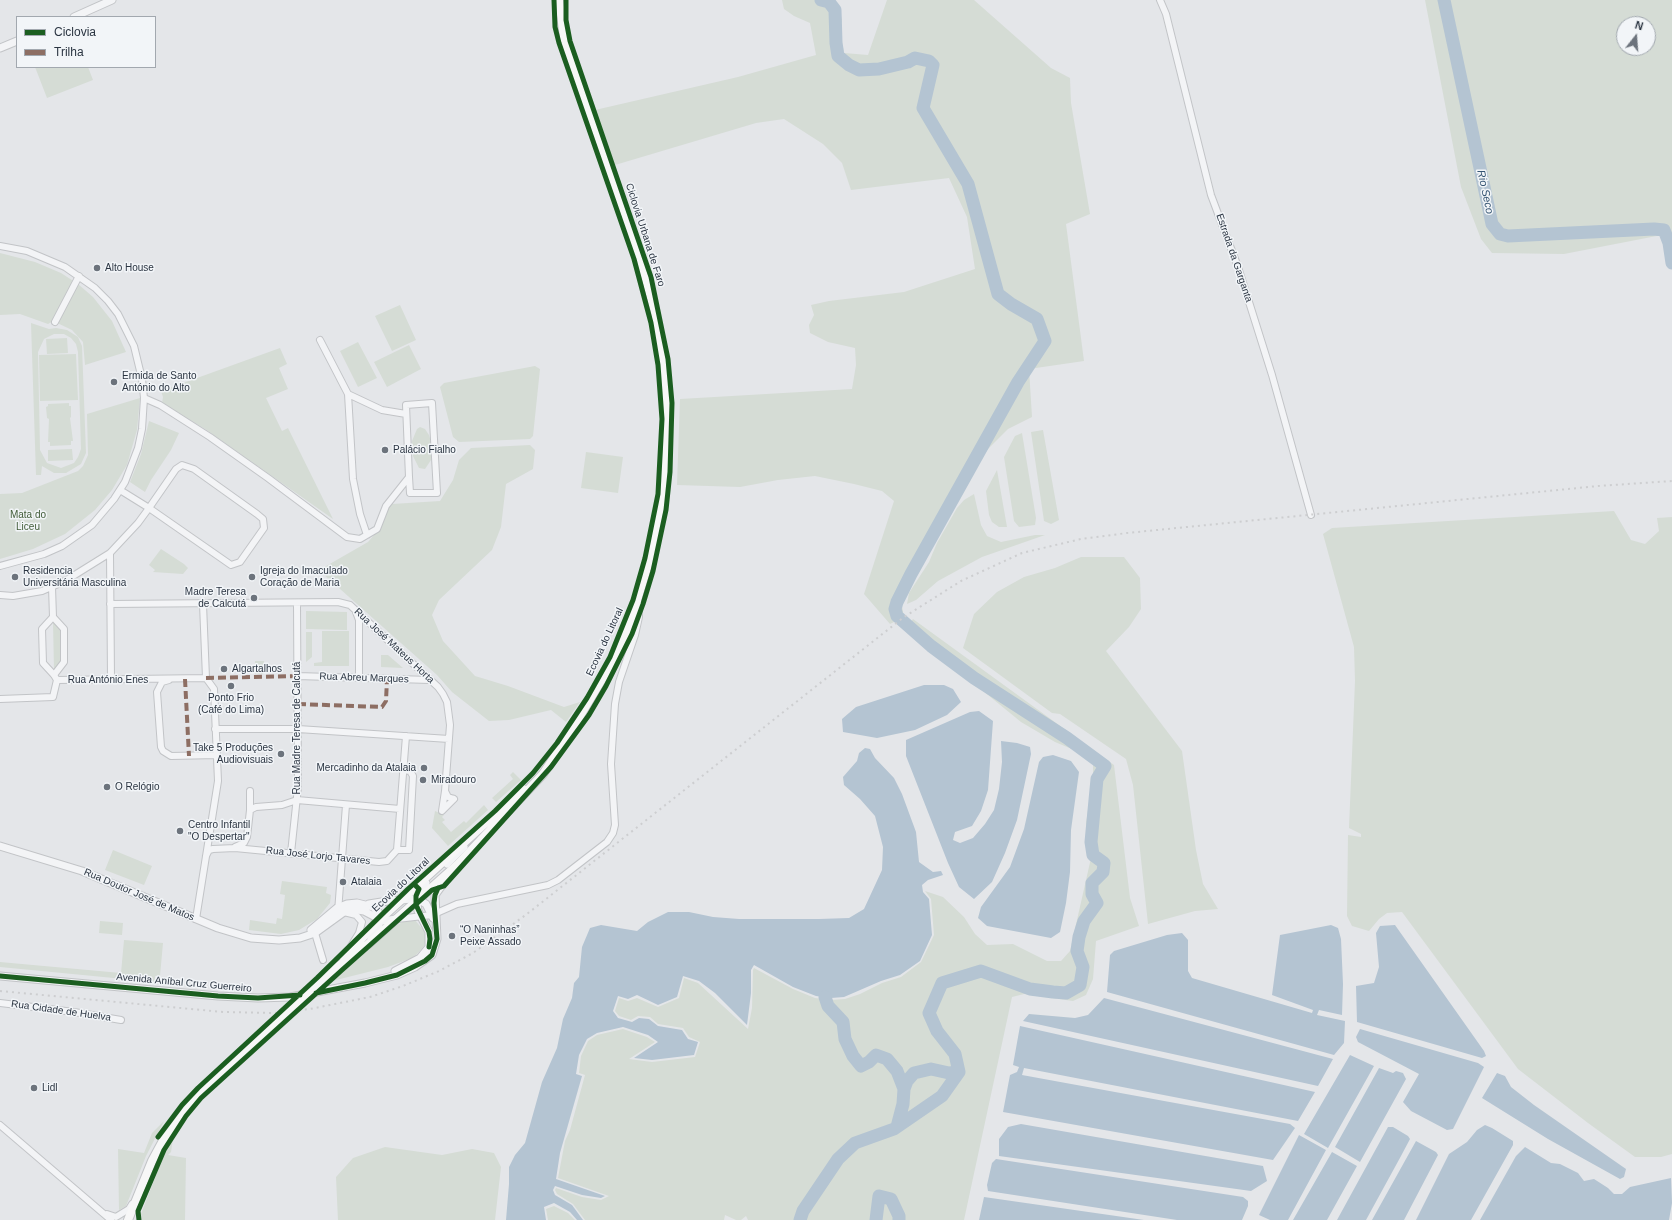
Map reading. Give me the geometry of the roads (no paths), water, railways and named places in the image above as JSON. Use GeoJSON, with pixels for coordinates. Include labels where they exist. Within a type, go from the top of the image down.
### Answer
{"type":"FeatureCollection","features":[{"type":"Feature","properties":{"kind":"main road"},"geometry":{"type":"LineString","coordinates":[[329,973],[367,946],[416,900],[458,864],[543,774],[566,741],[613,661],[629,626],[651,555],[664,487],[667,443],[666,400],[655,312],[645,276],[575,78],[565,45],[559,11],[560,0]]}},
{"type":"Feature","properties":{"kind":"main road"},"geometry":{"type":"LineString","coordinates":[[128,1220],[152,1161],[177,1118],[200,1093],[329,973],[380,920],[525,786],[566,741]]}},
{"type":"Feature","properties":{"kind":"street"},"geometry":{"type":"LineString","coordinates":[[76,16],[112,0]]}},
{"type":"Feature","properties":{"kind":"street","name":"Estrada da Garganta"},"geometry":{"type":"LineString","coordinates":[[1160,0],[1168,21],[1212,195],[1238,267],[1268,360],[1311,515]]}},
{"type":"Feature","properties":{"kind":"street"},"geometry":{"type":"LineString","coordinates":[[0,48],[16,41]]}},
{"type":"Feature","properties":{"kind":"street"},"geometry":{"type":"LineString","coordinates":[[0,246],[26,251],[65,267],[95,288],[108,301],[126,329],[138,362],[144,398],[142,429],[138,448],[125,482],[92,524],[62,546],[44,554],[0,566]]}},
{"type":"Feature","properties":{"kind":"street"},"geometry":{"type":"LineString","coordinates":[[55,322],[79,276]]}},
{"type":"Feature","properties":{"kind":"street"},"geometry":{"type":"LineString","coordinates":[[320,340],[348,394],[352,479],[360,514],[367,535]]}},
{"type":"Feature","properties":{"kind":"street"},"geometry":{"type":"LineString","coordinates":[[348,394],[382,410],[406,414]]}},
{"type":"Feature","properties":{"kind":"street"},"geometry":{"type":"LineString","coordinates":[[144,398],[160,405],[210,437],[347,537],[360,539],[376,529],[386,506],[409,476]]}},
{"type":"Feature","properties":{"kind":"street"},"geometry":{"type":"LineString","coordinates":[[432,404],[437,493],[410,493],[409,476],[406,405],[432,404]]}},
{"type":"Feature","properties":{"kind":"street"},"geometry":{"type":"LineString","coordinates":[[0,595],[28,594],[52,587],[100,560],[110,552],[149,508],[180,465],[185,464],[194,468],[264,519],[265,526],[238,564],[231,565],[149,508],[120,490]]}},
{"type":"Feature","properties":{"kind":"street"},"geometry":{"type":"LineString","coordinates":[[110,552],[111,680]]}},
{"type":"Feature","properties":{"kind":"street"},"geometry":{"type":"LineString","coordinates":[[100,560],[105,561],[110,568]]}},
{"type":"Feature","properties":{"kind":"street"},"geometry":{"type":"LineString","coordinates":[[52,587],[52,617],[42,629],[42,663],[55,677],[64,662],[64,629],[52,617]]}},
{"type":"Feature","properties":{"kind":"street"},"geometry":{"type":"LineString","coordinates":[[279,940],[300,938],[315,933],[341,914],[356,909],[380,920],[390,921],[421,916],[457,904],[525,891],[553,883],[607,842],[612,834],[615,816],[611,764],[615,704],[619,682],[629,655],[637,623],[638,598]]}},
{"type":"Feature","properties":{"kind":"street","name":"Rua Madre Teresa de Calcutá"},"geometry":{"type":"LineString","coordinates":[[291,853],[296,800],[298,729],[296,603]]}},
{"type":"Feature","properties":{"kind":"street","name":"Rua José Mateus Horta"},"geometry":{"type":"LineString","coordinates":[[110,604],[345,603],[356,611],[438,686],[447,702],[450,725],[442,811],[454,799],[448,797],[445,791]]}},
{"type":"Feature","properties":{"kind":"street"},"geometry":{"type":"LineString","coordinates":[[196,919],[218,781],[214,689],[206,678],[203,604]]}},
{"type":"Feature","properties":{"kind":"street"},"geometry":{"type":"LineString","coordinates":[[356,611],[359,626],[359,677]]}},
{"type":"Feature","properties":{"kind":"street"},"geometry":{"type":"LineString","coordinates":[[359,626],[368,622]]}},
{"type":"Feature","properties":{"kind":"street","name":"Rua Abreu Marques"},"geometry":{"type":"LineString","coordinates":[[297,676],[430,680]]}},
{"type":"Feature","properties":{"kind":"street","name":"Rua António Enes"},"geometry":{"type":"LineString","coordinates":[[0,699],[53,697],[55,677],[111,680],[206,678]]}},
{"type":"Feature","properties":{"kind":"street"},"geometry":{"type":"LineString","coordinates":[[147,679],[154,684],[158,692],[161,746],[166,754],[217,755]]}},
{"type":"Feature","properties":{"kind":"street"},"geometry":{"type":"LineString","coordinates":[[158,692],[162,682],[170,679]]}},
{"type":"Feature","properties":{"kind":"street"},"geometry":{"type":"LineString","coordinates":[[216,729],[298,729],[449,739]]}},
{"type":"Feature","properties":{"kind":"street"},"geometry":{"type":"LineString","coordinates":[[397,850],[406,736]]}},
{"type":"Feature","properties":{"kind":"street","name":"Rua José Lorjo Tavares"},"geometry":{"type":"LineString","coordinates":[[217,848],[254,849],[342,859],[385,862],[397,850],[409,850],[413,776],[410,771],[403,770]]}},
{"type":"Feature","properties":{"kind":"street"},"geometry":{"type":"LineString","coordinates":[[250,790],[248,834],[249,845],[254,849]]}},
{"type":"Feature","properties":{"kind":"street"},"geometry":{"type":"LineString","coordinates":[[250,810],[256,807],[282,805],[296,800],[400,809]]}},
{"type":"Feature","properties":{"kind":"street"},"geometry":{"type":"LineString","coordinates":[[336,966],[354,942],[361,927],[361,921],[358,916],[341,914],[337,908],[346,804]]}},
{"type":"Feature","properties":{"kind":"street"},"geometry":{"type":"LineString","coordinates":[[365,983],[411,963],[429,947],[429,932],[416,905],[417,893],[422,886],[458,854],[482,826]]}},
{"type":"Feature","properties":{"kind":"street"},"geometry":{"type":"LineString","coordinates":[[235,848],[244,842],[248,834]]}},
{"type":"Feature","properties":{"kind":"street"},"geometry":{"type":"LineString","coordinates":[[209,836],[210,841],[217,848]]}},
{"type":"Feature","properties":{"kind":"street"},"geometry":{"type":"LineString","coordinates":[[0,839],[0,846]]}},
{"type":"Feature","properties":{"kind":"street","name":"Rua Doutor José de Matos"},"geometry":{"type":"LineString","coordinates":[[0,846],[82,871],[196,919],[243,936],[279,940]]}},
{"type":"Feature","properties":{"kind":"street"},"geometry":{"type":"LineString","coordinates":[[365,983],[397,975],[425,961],[432,955],[435,948],[437,930],[434,912],[435,895],[438,888],[476,846]]}},
{"type":"Feature","properties":{"kind":"street"},"geometry":{"type":"LineString","coordinates":[[206,857],[209,850],[217,848]]}},
{"type":"Feature","properties":{"kind":"street"},"geometry":{"type":"LineString","coordinates":[[390,901],[404,896],[417,886]]}},
{"type":"Feature","properties":{"kind":"street"},"geometry":{"type":"LineString","coordinates":[[279,940],[298,936],[310,930],[337,908],[347,904],[376,904],[390,901],[416,900],[426,904],[434,912]]}},
{"type":"Feature","properties":{"kind":"street"},"geometry":{"type":"LineString","coordinates":[[349,959],[374,935],[380,920],[380,914],[375,908],[357,903]]}},
{"type":"Feature","properties":{"kind":"street"},"geometry":{"type":"LineString","coordinates":[[315,933],[323,960]]}},
{"type":"Feature","properties":{"kind":"street","name":"Avenida Aníbal Cruz Guerreiro"},"geometry":{"type":"LineString","coordinates":[[0,976],[218,996],[258,998],[290,996],[365,983]]}},
{"type":"Feature","properties":{"kind":"street","name":"Rua Cidade de Huelva"},"geometry":{"type":"LineString","coordinates":[[0,1003],[74,1012],[121,1020]]}},
{"type":"Feature","properties":{"kind":"street"},"geometry":{"type":"LineString","coordinates":[[0,1125],[111,1220]]}},
{"type":"Feature","properties":{"kind":"street"},"geometry":{"type":"LineString","coordinates":[[104,1213],[116,1217],[122,1215],[129,1209],[136,1198]]}},
{"type":"Feature","properties":{"kind":"water"},"geometry":{"type":"Polygon","coordinates":[[[924,685],[944,685],[953,689],[961,702],[947,715],[915,730],[877,738],[843,732],[842,719],[856,707],[924,685]]]}},
{"type":"Feature","properties":{"kind":"water"},"geometry":{"type":"Polygon","coordinates":[[[979,711],[993,721],[988,790],[981,811],[972,826],[955,832],[953,840],[960,843],[973,838],[994,810],[999,789],[1002,762],[1001,741],[1017,743],[1030,747],[1031,754],[1017,820],[1005,853],[992,882],[974,899],[959,887],[948,863],[906,756],[906,740],[970,712],[979,711]]]}},
{"type":"Feature","properties":{"kind":"water"},"geometry":{"type":"Polygon","coordinates":[[[865,748],[870,749],[875,758],[894,778],[902,794],[916,832],[919,862],[933,872],[941,871],[943,875],[928,880],[922,885],[923,892],[929,899],[932,935],[920,961],[900,975],[881,981],[844,997],[831,998],[816,996],[793,987],[754,965],[751,970],[751,993],[747,1025],[715,993],[699,981],[683,976],[677,997],[658,1005],[637,995],[628,999],[618,996],[613,1011],[618,1018],[632,1022],[639,1018],[649,1019],[658,1026],[682,1030],[688,1039],[698,1042],[694,1055],[652,1060],[634,1058],[658,1042],[648,1035],[623,1027],[597,1033],[587,1039],[579,1055],[576,1074],[582,1076],[560,1153],[556,1179],[605,1196],[601,1198],[582,1195],[555,1186],[553,1190],[555,1195],[572,1205],[583,1220],[577,1220],[570,1212],[554,1203],[544,1207],[546,1220],[506,1220],[509,1167],[515,1155],[525,1143],[542,1082],[557,1048],[563,1019],[572,998],[574,983],[579,977],[582,947],[590,928],[601,925],[637,931],[648,922],[668,912],[689,912],[713,917],[739,919],[819,919],[849,918],[864,909],[882,870],[883,847],[875,816],[860,799],[844,785],[843,777],[857,761],[859,753],[865,748]]]}},
{"type":"Feature","properties":{"kind":"water"},"geometry":{"type":"Polygon","coordinates":[[[1053,755],[1071,761],[1079,772],[1071,830],[1070,872],[1060,932],[1051,938],[987,926],[978,918],[981,907],[1010,867],[1024,829],[1039,762],[1043,757],[1053,755]]]}},
{"type":"Feature","properties":{"kind":"water"},"geometry":{"type":"Polygon","coordinates":[[[1331,925],[1338,928],[1341,939],[1343,984],[1342,1015],[1319,1010],[1317,1015],[1345,1021],[1344,1043],[1334,1055],[1107,992],[1110,955],[1114,951],[1167,935],[1182,933],[1188,940],[1188,971],[1192,978],[1312,1013],[1313,1010],[1272,995],[1280,935],[1331,925]]]}},
{"type":"Feature","properties":{"kind":"water"},"geometry":{"type":"Polygon","coordinates":[[[1395,925],[1484,1051],[1486,1056],[1482,1058],[1357,1022],[1356,986],[1374,983],[1379,967],[1376,933],[1380,926],[1395,925]]]}},
{"type":"Feature","properties":{"kind":"water"},"geometry":{"type":"Polygon","coordinates":[[[1104,998],[1333,1059],[1318,1086],[1023,1021],[1029,1014],[1075,1018],[1088,1015],[1104,998]]]}},
{"type":"Feature","properties":{"kind":"water"},"geometry":{"type":"Polygon","coordinates":[[[1020,1026],[1315,1092],[1298,1121],[1024,1068],[1022,1075],[1290,1124],[1295,1128],[1273,1160],[1003,1112],[1010,1075],[1017,1072],[1019,1067],[1013,1065],[1020,1026]]]}},
{"type":"Feature","properties":{"kind":"water"},"geometry":{"type":"Polygon","coordinates":[[[1360,1029],[1478,1063],[1484,1067],[1453,1129],[1447,1130],[1411,1111],[1403,1102],[1419,1074],[1358,1042],[1356,1037],[1360,1029]]]}},
{"type":"Feature","properties":{"kind":"water"},"geometry":{"type":"Polygon","coordinates":[[[1350,1055],[1374,1066],[1328,1148],[1304,1134],[1350,1055]]]}},
{"type":"Feature","properties":{"kind":"water"},"geometry":{"type":"Polygon","coordinates":[[[1379,1068],[1393,1073],[1396,1071],[1403,1073],[1406,1079],[1360,1162],[1335,1147],[1379,1068]]]}},
{"type":"Feature","properties":{"kind":"water"},"geometry":{"type":"Polygon","coordinates":[[[1497,1073],[1505,1076],[1511,1087],[1534,1105],[1626,1169],[1624,1177],[1620,1179],[1548,1139],[1482,1098],[1497,1073]]]}},
{"type":"Feature","properties":{"kind":"water"},"geometry":{"type":"Polygon","coordinates":[[[1021,1124],[1263,1166],[1267,1181],[1251,1191],[999,1156],[999,1139],[1008,1127],[1021,1124]]]}},
{"type":"Feature","properties":{"kind":"water"},"geometry":{"type":"Polygon","coordinates":[[[1485,1125],[1513,1141],[1513,1145],[1471,1220],[1416,1220],[1449,1154],[1467,1142],[1477,1130],[1485,1125]]]}},
{"type":"Feature","properties":{"kind":"water"},"geometry":{"type":"Polygon","coordinates":[[[1388,1127],[1393,1127],[1408,1136],[1410,1139],[1366,1220],[1337,1220],[1388,1127]]]}},
{"type":"Feature","properties":{"kind":"water"},"geometry":{"type":"Polygon","coordinates":[[[1299,1135],[1326,1150],[1288,1220],[1270,1220],[1259,1215],[1299,1135]]]}},
{"type":"Feature","properties":{"kind":"water"},"geometry":{"type":"Polygon","coordinates":[[[1416,1141],[1436,1152],[1438,1155],[1404,1220],[1372,1220],[1416,1141]]]}},
{"type":"Feature","properties":{"kind":"water"},"geometry":{"type":"Polygon","coordinates":[[[1525,1147],[1551,1163],[1560,1164],[1578,1173],[1584,1181],[1594,1179],[1614,1194],[1622,1194],[1630,1187],[1671,1178],[1672,1203],[1669,1220],[1480,1220],[1516,1156],[1525,1147]]]}},
{"type":"Feature","properties":{"kind":"water"},"geometry":{"type":"Polygon","coordinates":[[[1332,1152],[1357,1166],[1327,1220],[1293,1220],[1332,1152]]]}},
{"type":"Feature","properties":{"kind":"water"},"geometry":{"type":"Polygon","coordinates":[[[996,1159],[1243,1197],[1248,1201],[1248,1206],[1242,1220],[1177,1220],[988,1191],[987,1185],[992,1163],[996,1159]]]}},
{"type":"Feature","properties":{"kind":"water"},"geometry":{"type":"Polygon","coordinates":[[[984,1197],[1144,1220],[979,1220],[984,1197]]]}},
{"type":"Feature","properties":{"kind":"waterway"},"geometry":{"type":"LineString","coordinates":[[800,1220],[803,1211],[838,1159],[855,1143],[894,1129],[942,1096],[959,1072],[955,1054],[937,1031],[929,1013],[942,983],[981,971],[1030,989],[1066,993],[1080,985],[1083,967],[1077,951],[1079,937],[1084,921],[1097,903],[1092,894],[1092,883],[1103,872],[1104,863],[1093,855],[1091,842],[1097,779],[1105,766],[1067,738],[974,678],[931,646],[897,616],[895,609],[897,602],[911,574],[1018,382],[1045,341],[1037,319],[1011,304],[998,294],[968,184],[923,108],[933,65],[929,61],[915,58],[908,62],[879,69],[859,70],[849,65],[838,56],[835,10],[829,2],[821,0]]}},
{"type":"Feature","properties":{"kind":"waterway","name":"Rio Seco"},"geometry":{"type":"LineString","coordinates":[[1444,0],[1492,224],[1500,234],[1508,236],[1654,229],[1664,230],[1669,243],[1672,263]]}},
{"type":"Feature","properties":{"kind":"waterway"},"geometry":{"type":"LineString","coordinates":[[825,997],[828,1006],[843,1022],[845,1039],[853,1056],[861,1066],[869,1062],[876,1055],[887,1059],[897,1071],[904,1089],[903,1104],[897,1127]]}},
{"type":"Feature","properties":{"kind":"waterway"},"geometry":{"type":"LineString","coordinates":[[904,1089],[907,1081],[914,1073],[931,1069],[949,1073],[959,1072]]}},
{"type":"Feature","properties":{"kind":"waterway"},"geometry":{"type":"LineString","coordinates":[[876,1220],[879,1196],[891,1199],[899,1216],[899,1220]]}},
{"type":"Feature","properties":{"kind":"railway"},"geometry":{"type":"LineString","coordinates":[[0,991],[223,1012],[275,1013],[310,1009],[370,997],[403,986],[439,971],[473,953],[527,914],[904,617],[961,581],[1022,553],[1081,539],[1127,533],[1598,486],[1672,481]]}},
{"type":"Feature","properties":{"kind":"place","name":"Alto House"},"geometry":{"type":"Point","coordinates":[97,268]}},
{"type":"Feature","properties":{"kind":"place","name":"Ermida de Santo António do Alto"},"geometry":{"type":"Point","coordinates":[114,382]}},
{"type":"Feature","properties":{"kind":"place","name":"Palácio Fialho"},"geometry":{"type":"Point","coordinates":[385,450]}},
{"type":"Feature","properties":{"kind":"place","name":"Residencia Universitária Masculina"},"geometry":{"type":"Point","coordinates":[15,577]}},
{"type":"Feature","properties":{"kind":"place","name":"Igreja do Imaculado Coração de Maria"},"geometry":{"type":"Point","coordinates":[252,577]}},
{"type":"Feature","properties":{"kind":"place","name":"Madre Teresa de Calcutá"},"geometry":{"type":"Point","coordinates":[254,598]}},
{"type":"Feature","properties":{"kind":"place","name":"Algartalhos"},"geometry":{"type":"Point","coordinates":[224,669]}},
{"type":"Feature","properties":{"kind":"place","name":"Ponto Frio (Café do Lima)"},"geometry":{"type":"Point","coordinates":[231,686]}},
{"type":"Feature","properties":{"kind":"place","name":"Take 5 Produções Audiovisuais"},"geometry":{"type":"Point","coordinates":[281,754]}},
{"type":"Feature","properties":{"kind":"place","name":"Mercadinho da Atalaia"},"geometry":{"type":"Point","coordinates":[424,768]}},
{"type":"Feature","properties":{"kind":"place","name":"Miradouro"},"geometry":{"type":"Point","coordinates":[423,780]}},
{"type":"Feature","properties":{"kind":"place","name":"O Relógio"},"geometry":{"type":"Point","coordinates":[107,787]}},
{"type":"Feature","properties":{"kind":"place","name":"Centro Infantil \"O Despertar\""},"geometry":{"type":"Point","coordinates":[180,831]}},
{"type":"Feature","properties":{"kind":"place","name":"Atalaia"},"geometry":{"type":"Point","coordinates":[343,882]}},
{"type":"Feature","properties":{"kind":"place","name":"“O Naninhas” Peixe Assado"},"geometry":{"type":"Point","coordinates":[452,936]}},
{"type":"Feature","properties":{"kind":"place","name":"Lidl"},"geometry":{"type":"Point","coordinates":[34,1088]}},
{"type":"Feature","properties":{"kind":"park label","name":"Mata do Liceu"},"geometry":{"type":"Point","coordinates":[28,520]}}]}
